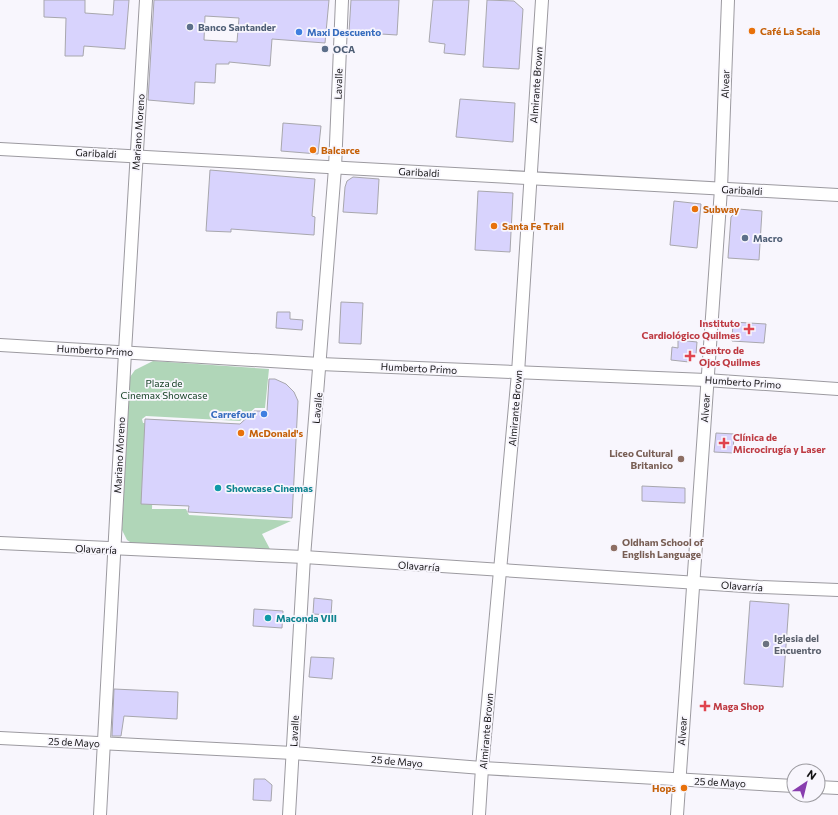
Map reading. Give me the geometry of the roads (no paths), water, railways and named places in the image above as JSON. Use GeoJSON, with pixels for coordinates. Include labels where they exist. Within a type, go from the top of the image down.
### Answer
{"type":"FeatureCollection","features":[{"type":"Feature","properties":{"kind":"street","name":"Mariano Moreno"},"geometry":{"type":"LineString","coordinates":[[100,815],[124,352],[146,0]]}},
{"type":"Feature","properties":{"kind":"street","name":"Lavalle"},"geometry":{"type":"LineString","coordinates":[[289,815],[304,557],[335,168],[342,0]]}},
{"type":"Feature","properties":{"kind":"street","name":"Almirante Brown"},"geometry":{"type":"LineString","coordinates":[[479,815],[518,373],[529,178],[542,0]]}},
{"type":"Feature","properties":{"kind":"street","name":"Alvear"},"geometry":{"type":"LineString","coordinates":[[677,815],[678,779],[706,380],[721,189],[728,0]]}},
{"type":"Feature","properties":{"kind":"street","name":"Garibaldi"},"geometry":{"type":"LineString","coordinates":[[0,148],[335,168],[838,195]]}},
{"type":"Feature","properties":{"kind":"street","name":"Humberto Primo"},"geometry":{"type":"LineString","coordinates":[[0,345],[320,364],[706,380],[838,389]]}},
{"type":"Feature","properties":{"kind":"street","name":"Olavarría"},"geometry":{"type":"LineString","coordinates":[[0,543],[114,550],[304,557],[692,583],[838,590]]}},
{"type":"Feature","properties":{"kind":"street","name":"25 de Mayo"},"geometry":{"type":"LineString","coordinates":[[0,738],[293,753],[482,768],[786,786]]}},
{"type":"Feature","properties":{"kind":"street"},"geometry":{"type":"LineString","coordinates":[[826,787],[838,788]]}},
{"type":"Feature","properties":{"kind":"place","name":"Banco Santander"},"geometry":{"type":"Point","coordinates":[190,27]}},
{"type":"Feature","properties":{"kind":"place","name":"Café La Scala"},"geometry":{"type":"Point","coordinates":[752,31]}},
{"type":"Feature","properties":{"kind":"place","name":"Maxi Descuento"},"geometry":{"type":"Point","coordinates":[299,32]}},
{"type":"Feature","properties":{"kind":"place","name":"OCA"},"geometry":{"type":"Point","coordinates":[325,49]}},
{"type":"Feature","properties":{"kind":"place","name":"Balcarce"},"geometry":{"type":"Point","coordinates":[313,150]}},
{"type":"Feature","properties":{"kind":"place","name":"Subway"},"geometry":{"type":"Point","coordinates":[695,209]}},
{"type":"Feature","properties":{"kind":"place","name":"Santa Fe Trail"},"geometry":{"type":"Point","coordinates":[494,226]}},
{"type":"Feature","properties":{"kind":"place","name":"Macro"},"geometry":{"type":"Point","coordinates":[745,238]}},
{"type":"Feature","properties":{"kind":"place","name":"Instituto Cardiológico Quilmes"},"geometry":{"type":"Point","coordinates":[749,329]}},
{"type":"Feature","properties":{"kind":"place","name":"Centro de Ojos Quilmes"},"geometry":{"type":"Point","coordinates":[690,356]}},
{"type":"Feature","properties":{"kind":"place","name":"Carrefour"},"geometry":{"type":"Point","coordinates":[264,414]}},
{"type":"Feature","properties":{"kind":"place","name":"McDonald's"},"geometry":{"type":"Point","coordinates":[241,433]}},
{"type":"Feature","properties":{"kind":"place","name":"Clínica de Microcirugía y Laser"},"geometry":{"type":"Point","coordinates":[724,443]}},
{"type":"Feature","properties":{"kind":"place","name":"Liceo Cultural Britanico"},"geometry":{"type":"Point","coordinates":[681,459]}},
{"type":"Feature","properties":{"kind":"place","name":"Showcase Cinemas"},"geometry":{"type":"Point","coordinates":[218,488]}},
{"type":"Feature","properties":{"kind":"place","name":"Oldham School of English Language"},"geometry":{"type":"Point","coordinates":[614,548]}},
{"type":"Feature","properties":{"kind":"place","name":"Maconda VIII"},"geometry":{"type":"Point","coordinates":[268,618]}},
{"type":"Feature","properties":{"kind":"place","name":"Iglesia del Encuentro"},"geometry":{"type":"Point","coordinates":[766,644]}},
{"type":"Feature","properties":{"kind":"place","name":"Maga Shop"},"geometry":{"type":"Point","coordinates":[705,706]}},
{"type":"Feature","properties":{"kind":"place","name":"Hops"},"geometry":{"type":"Point","coordinates":[684,788]}},
{"type":"Feature","properties":{"kind":"park label","name":"Plaza de Cinemax Showcase"},"geometry":{"type":"Point","coordinates":[164,388]}}]}
